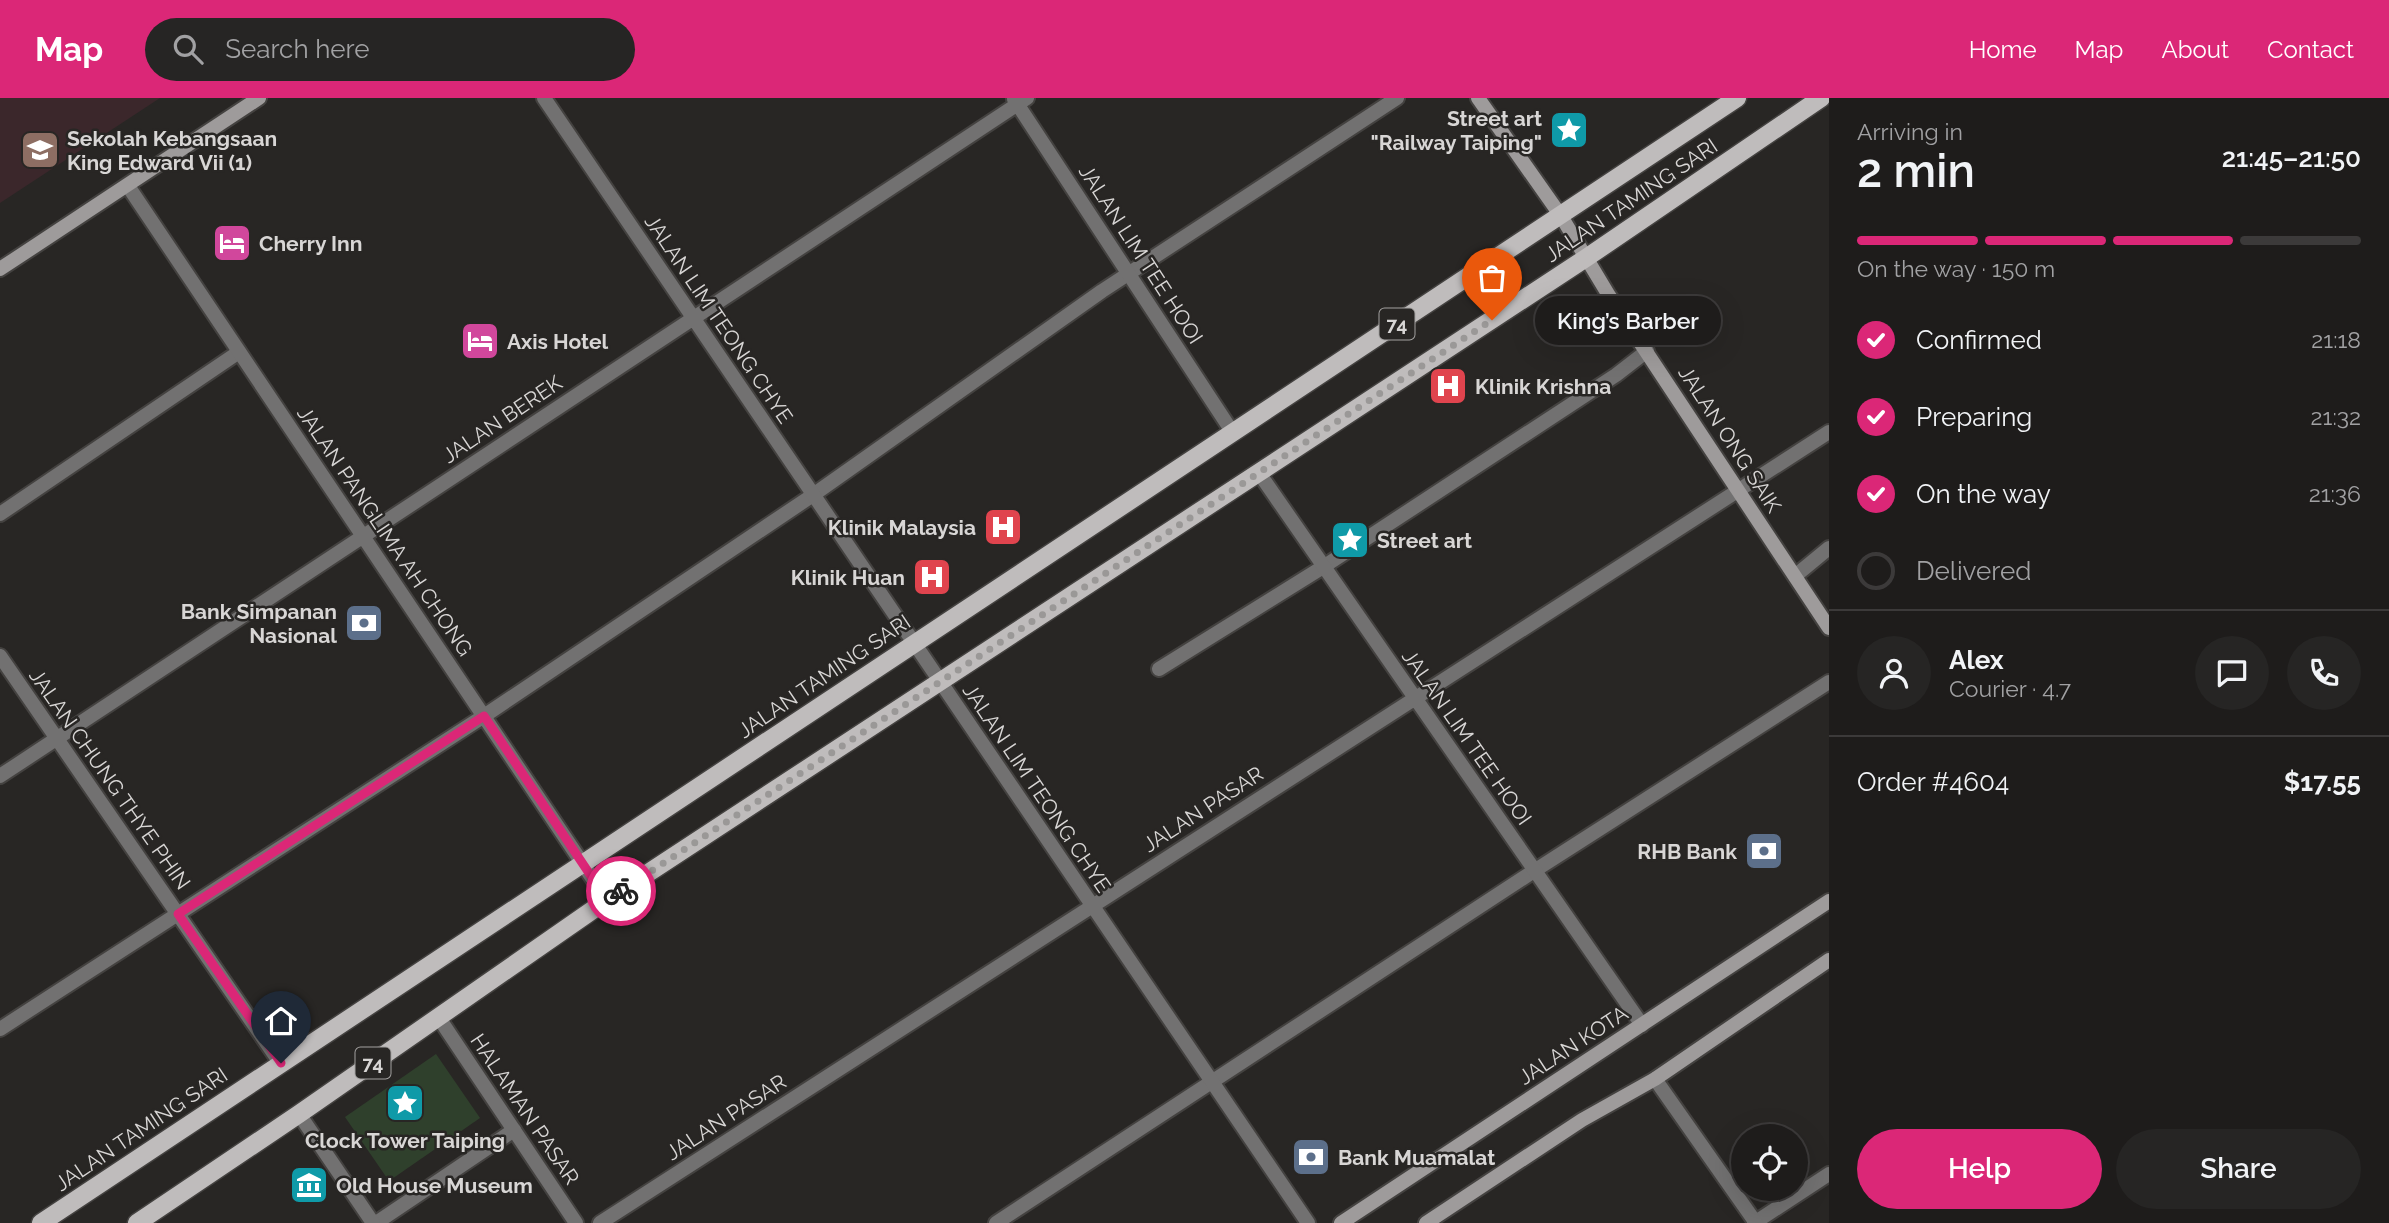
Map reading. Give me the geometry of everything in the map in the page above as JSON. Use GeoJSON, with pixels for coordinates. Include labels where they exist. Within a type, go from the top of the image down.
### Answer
{"type":"FeatureCollection","features":[{"type":"Feature","properties":{"kind":"main road"},"geometry":{"type":"LineString","coordinates":[[0,269],[259,98]]}},
{"type":"Feature","properties":{"kind":"main road","name":"JALAN ONG SAIK"},"geometry":{"type":"LineString","coordinates":[[1478,98],[1561,216],[1829,628]]}},
{"type":"Feature","properties":{"kind":"main road","name":"JALAN TAMING SARI"},"geometry":{"type":"LineString","coordinates":[[41,1223],[1737,98]]}},
{"type":"Feature","properties":{"kind":"main road","name":"JALAN TAMING SARI"},"geometry":{"type":"LineString","coordinates":[[137,1223],[299,1115],[607,900],[1586,258],[1821,98]]}},
{"type":"Feature","properties":{"kind":"main road","name":"JALAN KOTA"},"geometry":{"type":"LineString","coordinates":[[1340,1223],[1829,901]]}},
{"type":"Feature","properties":{"kind":"main road"},"geometry":{"type":"LineString","coordinates":[[1426,1223],[1582,1120],[1655,1079],[1829,960]]}},
{"type":"Feature","properties":{"kind":"street","name":"JALAN LIM TEONG CHYE"},"geometry":{"type":"LineString","coordinates":[[544,98],[1308,1223]]}},
{"type":"Feature","properties":{"kind":"street"},"geometry":{"type":"LineString","coordinates":[[0,1029],[484,716],[813,495],[1128,274],[1397,98]]}},
{"type":"Feature","properties":{"kind":"street","name":"JALAN BEREK"},"geometry":{"type":"LineString","coordinates":[[0,776],[1019,100]]}},
{"type":"Feature","properties":{"kind":"street","name":"JALAN LIM TEE HOOI"},"geometry":{"type":"LineString","coordinates":[[1019,100],[1128,274],[1233,433]]}},
{"type":"Feature","properties":{"kind":"street","name":"JALAN PANGLIMA AH CHONG"},"geometry":{"type":"LineString","coordinates":[[128,186],[607,900]]}},
{"type":"Feature","properties":{"kind":"street"},"geometry":{"type":"LineString","coordinates":[[1159,669],[1324,567],[1616,375],[1647,351]]}},
{"type":"Feature","properties":{"kind":"street"},"geometry":{"type":"LineString","coordinates":[[0,514],[239,352]]}},
{"type":"Feature","properties":{"kind":"street","name":"JALAN PASAR"},"geometry":{"type":"LineString","coordinates":[[600,1223],[1829,432]]}},
{"type":"Feature","properties":{"kind":"street","name":"JALAN LIM TEE HOOI"},"geometry":{"type":"LineString","coordinates":[[1259,473],[1642,1025]]}},
{"type":"Feature","properties":{"kind":"street"},"geometry":{"type":"LineString","coordinates":[[1795,576],[1829,548]]}},
{"type":"Feature","properties":{"kind":"street","name":"JALAN CHUNG THYE PHIN"},"geometry":{"type":"LineString","coordinates":[[0,656],[281,1063]]}},
{"type":"Feature","properties":{"kind":"street"},"geometry":{"type":"LineString","coordinates":[[996,1223],[1534,871],[1829,682]]}},
{"type":"Feature","properties":{"kind":"street","name":"HALAMAN PASAR"},"geometry":{"type":"LineString","coordinates":[[439,1018],[576,1223]]}},
{"type":"Feature","properties":{"kind":"street"},"geometry":{"type":"LineString","coordinates":[[1655,1079],[1755,1223],[1829,1174]]}},
{"type":"Feature","properties":{"kind":"street"},"geometry":{"type":"LineString","coordinates":[[299,1115],[374,1223],[514,1130]]}},
{"type":"Feature","properties":{"kind":"shaded area","name":"Sekolah Kebangsaan King Edward Vii (1)"},"geometry":{"type":"Polygon","coordinates":[[[0,98],[160,98],[0,203],[0,98]]]}},
{"type":"Feature","properties":{"kind":"green space"},"geometry":{"type":"Polygon","coordinates":[[[436,1054],[480,1118],[389,1181],[345,1117],[436,1054]]]}},
{"type":"Feature","properties":{"kind":"way so far"},"geometry":{"type":"LineString","coordinates":[[621,891],[1492,320]]}},
{"type":"Feature","properties":{"kind":"place","name":"Street art \"Railway Taiping\""},"geometry":{"type":"Point","coordinates":[1569,130]}},
{"type":"Feature","properties":{"kind":"place","name":"Sekolah Kebangsaan King Edward Vii (1)"},"geometry":{"type":"Point","coordinates":[40,150]}},
{"type":"Feature","properties":{"kind":"place","name":"Cherry Inn"},"geometry":{"type":"Point","coordinates":[232,243]}},
{"type":"Feature","properties":{"kind":"place","name":"King’s Barber"},"geometry":{"type":"Point","coordinates":[1492,320]}},
{"type":"Feature","properties":{"kind":"place","name":"Axis Hotel"},"geometry":{"type":"Point","coordinates":[480,341]}},
{"type":"Feature","properties":{"kind":"place","name":"Klinik Krishna"},"geometry":{"type":"Point","coordinates":[1448,386]}},
{"type":"Feature","properties":{"kind":"place","name":"Klinik Malaysia"},"geometry":{"type":"Point","coordinates":[1003,527]}},
{"type":"Feature","properties":{"kind":"place","name":"Street art"},"geometry":{"type":"Point","coordinates":[1350,540]}},
{"type":"Feature","properties":{"kind":"place","name":"Klinik Huan"},"geometry":{"type":"Point","coordinates":[932,577]}},
{"type":"Feature","properties":{"kind":"place","name":"Bank Simpanan Nasional"},"geometry":{"type":"Point","coordinates":[364,623]}},
{"type":"Feature","properties":{"kind":"place","name":"RHB Bank"},"geometry":{"type":"Point","coordinates":[1764,851]}},
{"type":"Feature","properties":{"kind":"place","name":"Clock Tower Taiping"},"geometry":{"type":"Point","coordinates":[405,1103]}},
{"type":"Feature","properties":{"kind":"place","name":"Bank Muamalat"},"geometry":{"type":"Point","coordinates":[1311,1157]}},
{"type":"Feature","properties":{"kind":"place","name":"Old House Museum"},"geometry":{"type":"Point","coordinates":[309,1185]}},
{"type":"Feature","properties":{"kind":"route"},"geometry":{"type":"LineString","coordinates":[[281,1063],[178,914],[484,716],[607,900],[621,891]]}}]}
